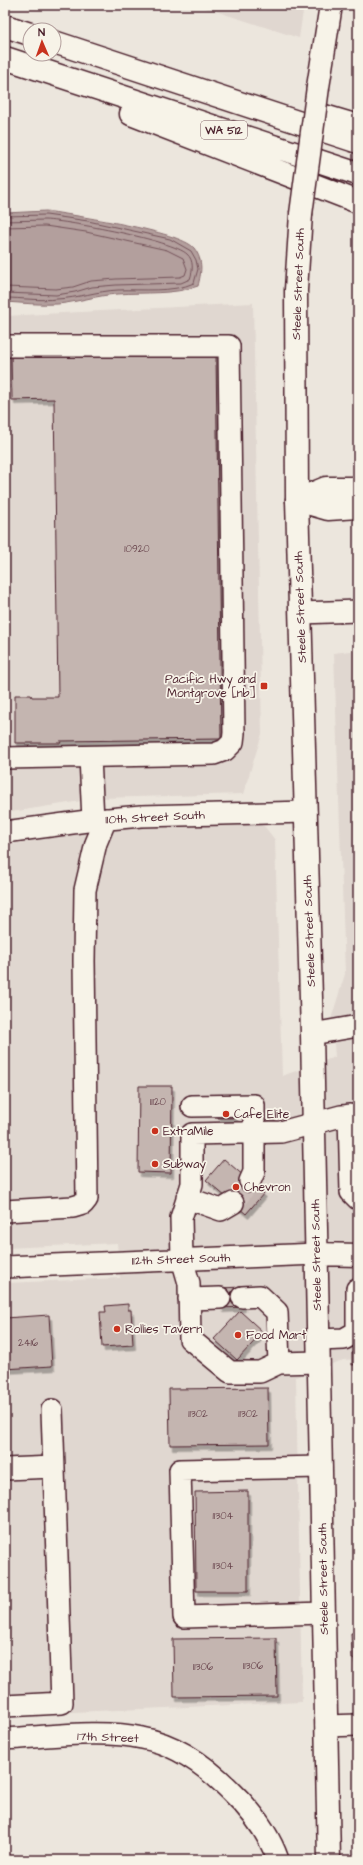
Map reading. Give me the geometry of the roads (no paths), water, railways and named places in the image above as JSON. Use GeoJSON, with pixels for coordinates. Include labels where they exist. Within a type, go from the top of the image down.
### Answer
{"type":"FeatureCollection","features":[{"type":"Feature","properties":{"kind":"main road","name":"Steele Street South"},"geometry":{"type":"LineString","coordinates":[[329,1860],[312,1034],[297,500],[296,290],[301,214],[318,87],[331,5]]}},
{"type":"Feature","properties":{"kind":"main road"},"geometry":{"type":"LineString","coordinates":[[5,26],[22,31]]}},
{"type":"Feature","properties":{"kind":"main road","name":"WA 512"},"geometry":{"type":"LineString","coordinates":[[62,44],[358,142]]}},
{"type":"Feature","properties":{"kind":"main road"},"geometry":{"type":"LineString","coordinates":[[93,54],[163,66],[358,126]]}},
{"type":"Feature","properties":{"kind":"main road","name":"WA 512"},"geometry":{"type":"LineString","coordinates":[[5,58],[358,174]]}},
{"type":"Feature","properties":{"kind":"main road"},"geometry":{"type":"LineString","coordinates":[[90,87],[113,104],[143,119],[358,202]]}},
{"type":"Feature","properties":{"kind":"main road"},"geometry":{"type":"LineString","coordinates":[[297,500],[326,488],[358,488]]}},
{"type":"Feature","properties":{"kind":"main road"},"geometry":{"type":"LineString","coordinates":[[297,500],[328,509],[358,507]]}},
{"type":"Feature","properties":{"kind":"main road","name":"112th Street South"},"geometry":{"type":"LineString","coordinates":[[317,1254],[358,1254]]}},
{"type":"Feature","properties":{"kind":"street"},"geometry":{"type":"LineString","coordinates":[[5,346],[229,346],[233,742],[225,750],[214,754],[5,758]]}},
{"type":"Feature","properties":{"kind":"street"},"geometry":{"type":"LineString","coordinates":[[301,613],[358,611]]}},
{"type":"Feature","properties":{"kind":"street"},"geometry":{"type":"LineString","coordinates":[[5,1211],[73,1207],[83,1204],[87,1199],[84,961],[85,890],[100,820],[90,757]]}},
{"type":"Feature","properties":{"kind":"street","name":"110th Street South"},"geometry":{"type":"LineString","coordinates":[[5,832],[141,816],[306,812]]}},
{"type":"Feature","properties":{"kind":"street"},"geometry":{"type":"LineString","coordinates":[[312,1034],[358,1026]]}},
{"type":"Feature","properties":{"kind":"street"},"geometry":{"type":"LineString","coordinates":[[192,1115],[281,1132],[340,1116],[353,1115],[351,1192],[358,1199]]}},
{"type":"Feature","properties":{"kind":"street"},"geometry":{"type":"LineString","coordinates":[[250,1181],[254,1172],[255,1127]]}},
{"type":"Feature","properties":{"kind":"street"},"geometry":{"type":"LineString","coordinates":[[255,1127],[192,1134],[192,1184],[181,1218],[182,1260],[189,1284],[190,1339],[230,1372],[260,1372],[279,1363],[319,1362]]}},
{"type":"Feature","properties":{"kind":"street"},"geometry":{"type":"LineString","coordinates":[[187,1198],[221,1210],[233,1203]]}},
{"type":"Feature","properties":{"kind":"street","name":"112th Street South"},"geometry":{"type":"LineString","coordinates":[[5,1267],[317,1254]]}},
{"type":"Feature","properties":{"kind":"street"},"geometry":{"type":"LineString","coordinates":[[318,1340],[344,1339],[357,1331],[358,1289]]}},
{"type":"Feature","properties":{"kind":"street"},"geometry":{"type":"LineString","coordinates":[[242,1297],[260,1296],[277,1312],[279,1363]]}},
{"type":"Feature","properties":{"kind":"street"},"geometry":{"type":"LineString","coordinates":[[189,1299],[220,1298]]}},
{"type":"Feature","properties":{"kind":"street"},"geometry":{"type":"LineString","coordinates":[[5,1706],[62,1703],[52,1410]]}},
{"type":"Feature","properties":{"kind":"street"},"geometry":{"type":"LineString","coordinates":[[5,1469],[54,1467]]}},
{"type":"Feature","properties":{"kind":"street"},"geometry":{"type":"LineString","coordinates":[[321,1467],[180,1470],[184,1617],[324,1613]]}},
{"type":"Feature","properties":{"kind":"street"},"geometry":{"type":"LineString","coordinates":[[326,1726],[358,1726]]}},
{"type":"Feature","properties":{"kind":"street","name":"17th Street"},"geometry":{"type":"LineString","coordinates":[[5,1739],[83,1735],[125,1735],[143,1738],[190,1757],[205,1767],[239,1799],[265,1834],[278,1860]]}},
{"type":"Feature","properties":{"kind":"water"},"geometry":{"type":"Polygon","coordinates":[[[46,211],[148,230],[185,242],[194,248],[199,258],[201,272],[198,286],[179,291],[128,293],[58,304],[5,302],[5,213],[46,211]]]}},
{"type":"Feature","properties":{"kind":"tunnel"},"geometry":{"type":"LineString","coordinates":[[233,1203],[250,1181]]}},
{"type":"Feature","properties":{"kind":"place","name":"Pacific Hwy and Montgrove [nb]"},"geometry":{"type":"Point","coordinates":[264,686]}},
{"type":"Feature","properties":{"kind":"place","name":"Cafe Elite"},"geometry":{"type":"Point","coordinates":[226,1114]}},
{"type":"Feature","properties":{"kind":"place","name":"ExtraMile"},"geometry":{"type":"Point","coordinates":[155,1131]}},
{"type":"Feature","properties":{"kind":"place","name":"Subway"},"geometry":{"type":"Point","coordinates":[155,1164]}},
{"type":"Feature","properties":{"kind":"place","name":"Chevron"},"geometry":{"type":"Point","coordinates":[236,1187]}},
{"type":"Feature","properties":{"kind":"place","name":"Rollies Tavern"},"geometry":{"type":"Point","coordinates":[117,1329]}},
{"type":"Feature","properties":{"kind":"place","name":"Food Mart"},"geometry":{"type":"Point","coordinates":[238,1335]}}]}
